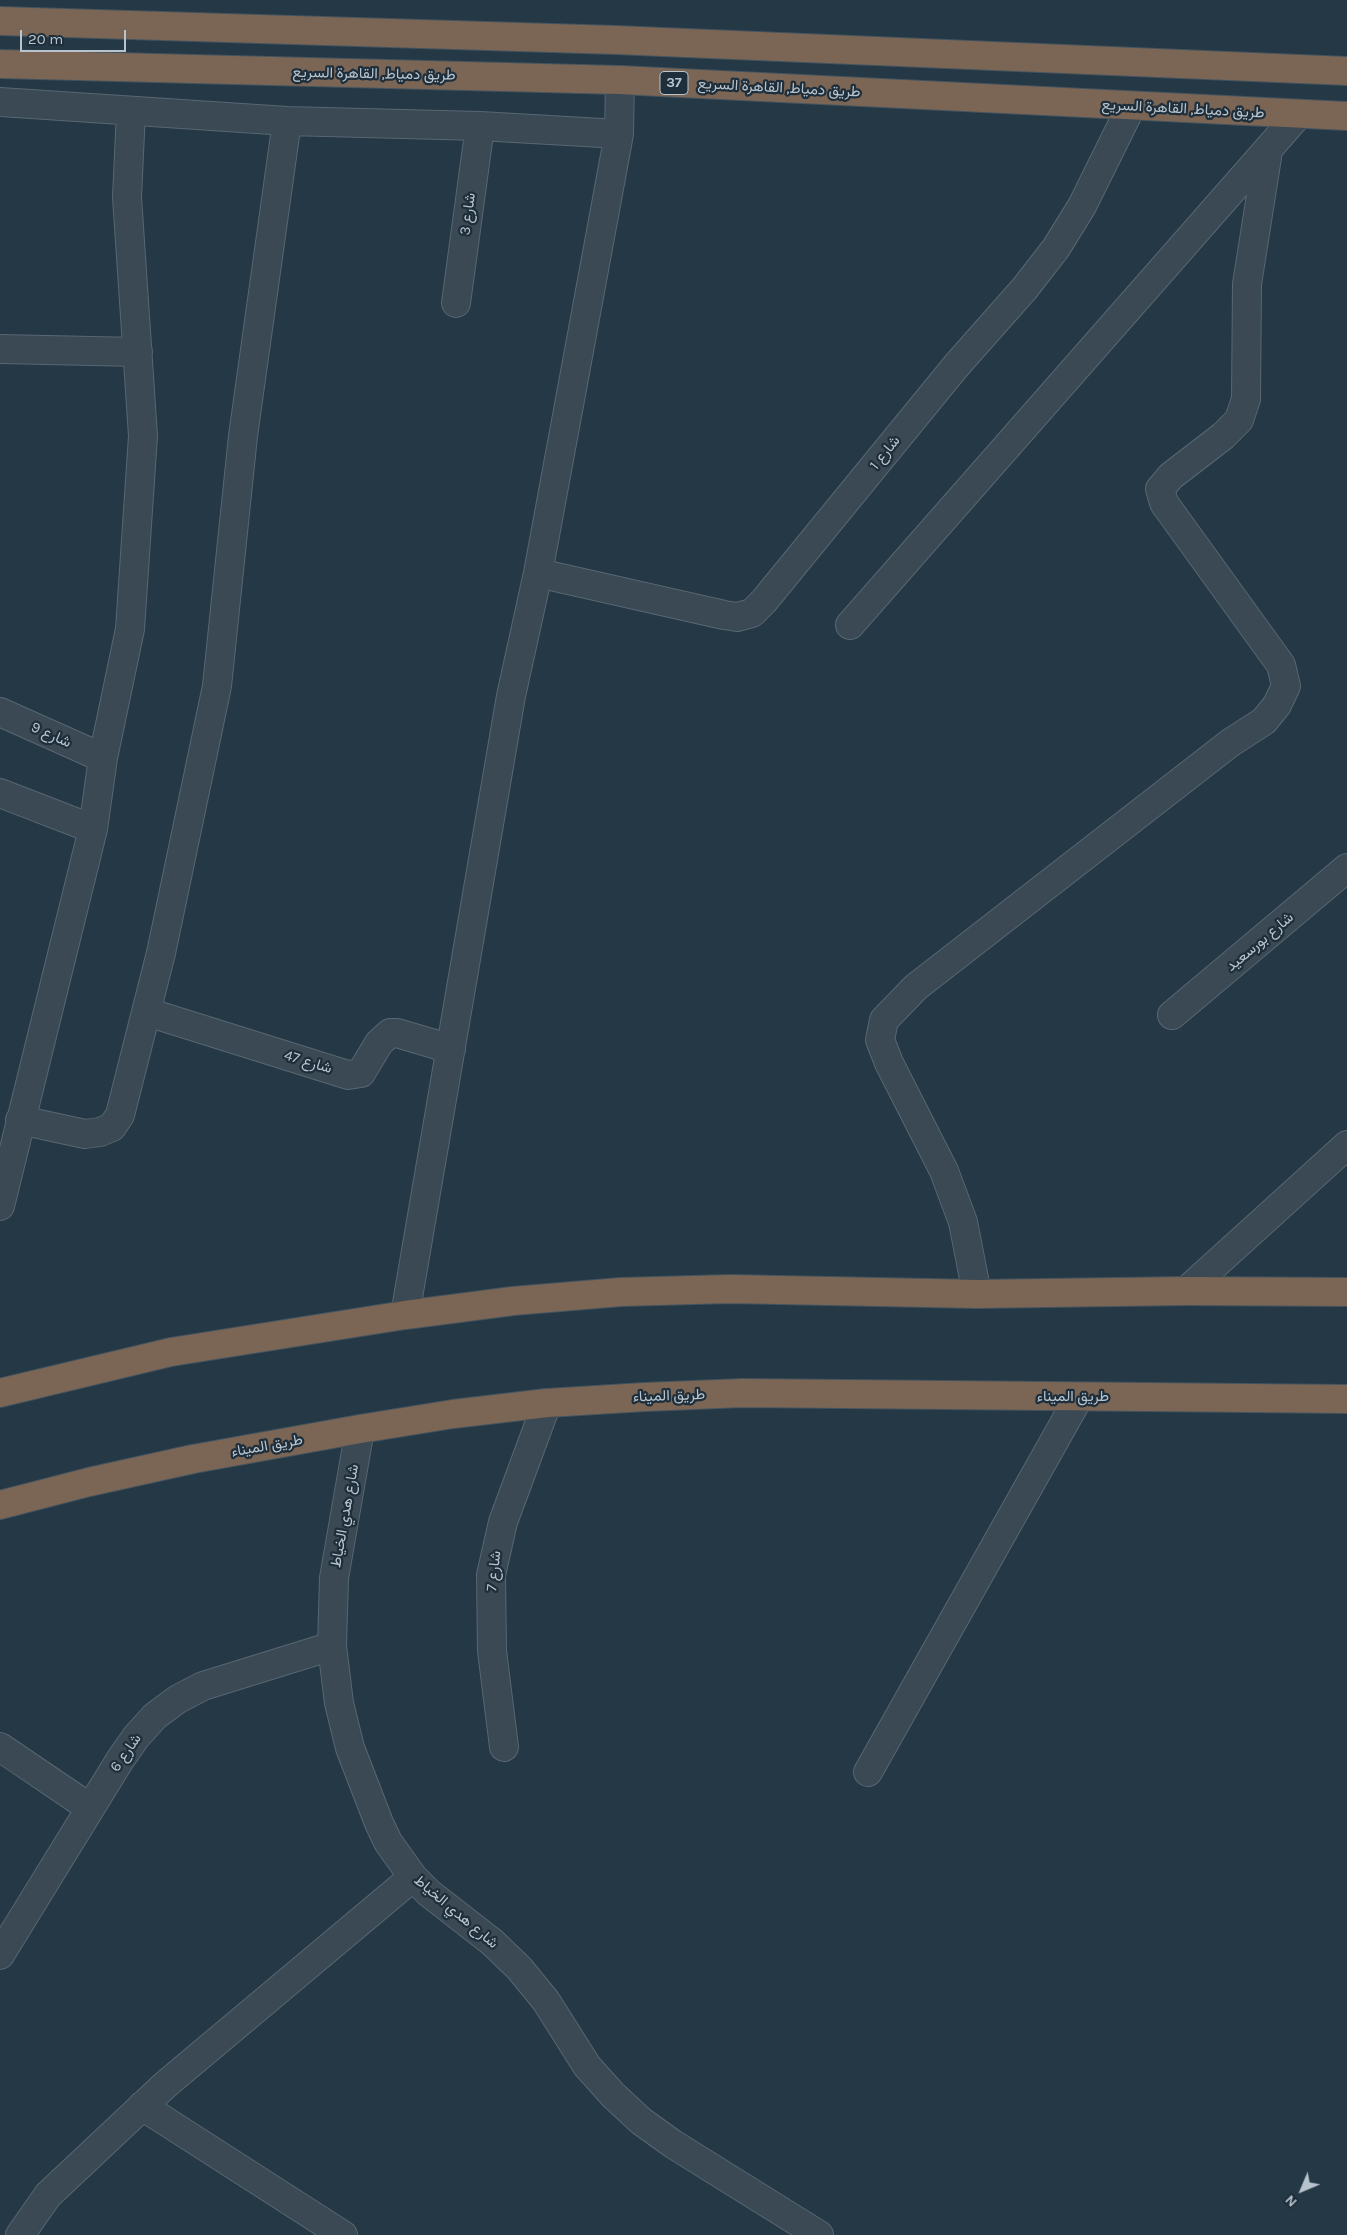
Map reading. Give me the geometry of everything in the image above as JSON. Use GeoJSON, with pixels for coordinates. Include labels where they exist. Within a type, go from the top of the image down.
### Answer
{"type":"FeatureCollection","features":[{"type":"Feature","properties":{"kind":"highway"},"geometry":{"type":"LineString","coordinates":[[0,21],[616,40],[1347,71]]}},
{"type":"Feature","properties":{"kind":"highway","name":"طريق دمياط, القاهرة السريع"},"geometry":{"type":"LineString","coordinates":[[0,64],[620,80],[1131,107],[1347,116]]}},
{"type":"Feature","properties":{"kind":"highway"},"geometry":{"type":"LineString","coordinates":[[0,1393],[171,1352],[406,1315],[513,1301],[621,1292],[730,1289],[977,1294],[1186,1291],[1347,1292]]}},
{"type":"Feature","properties":{"kind":"highway","name":"طريق الميناء"},"geometry":{"type":"LineString","coordinates":[[0,1505],[89,1482],[184,1461],[453,1414],[547,1403],[743,1393],[1347,1399]]}},
{"type":"Feature","properties":{"kind":"street"},"geometry":{"type":"LineString","coordinates":[[406,1315],[511,696],[538,573],[618,134],[620,80]]}},
{"type":"Feature","properties":{"kind":"street"},"geometry":{"type":"LineString","coordinates":[[0,102],[286,120],[480,126],[618,134]]}},
{"type":"Feature","properties":{"kind":"street","name":"شارع 1"},"geometry":{"type":"LineString","coordinates":[[538,573],[724,615],[737,617],[752,613],[764,601],[956,366],[1025,288],[1056,248],[1082,206],[1131,107]]}},
{"type":"Feature","properties":{"kind":"street"},"geometry":{"type":"LineString","coordinates":[[0,1206],[93,829],[103,758],[130,629],[143,436],[127,197],[131,111]]}},
{"type":"Feature","properties":{"kind":"street"},"geometry":{"type":"LineString","coordinates":[[850,625],[1298,115]]}},
{"type":"Feature","properties":{"kind":"street"},"geometry":{"type":"LineString","coordinates":[[20,1120],[85,1134],[112,1128],[120,1115],[161,953],[217,686],[243,436],[286,120]]}},
{"type":"Feature","properties":{"kind":"street","name":"شارع 3"},"geometry":{"type":"LineString","coordinates":[[456,303],[480,126]]}},
{"type":"Feature","properties":{"kind":"street"},"geometry":{"type":"LineString","coordinates":[[977,1294],[963,1222],[944,1171],[889,1063],[880,1040],[884,1020],[916,987],[1223,749],[1264,721],[1277,705],[1286,686],[1281,666],[1164,503],[1160,489],[1172,476],[1223,436],[1239,420],[1246,399],[1247,284],[1268,151]]}},
{"type":"Feature","properties":{"kind":"street"},"geometry":{"type":"LineString","coordinates":[[0,349],[138,352]]}},
{"type":"Feature","properties":{"kind":"street","name":"شارع 9"},"geometry":{"type":"LineString","coordinates":[[0,712],[103,758]]}},
{"type":"Feature","properties":{"kind":"street"},"geometry":{"type":"LineString","coordinates":[[0,793],[93,829]]}},
{"type":"Feature","properties":{"kind":"street","name":"شارع بورسعيد"},"geometry":{"type":"LineString","coordinates":[[1172,1015],[1347,868]]}},
{"type":"Feature","properties":{"kind":"street","name":"شارع 47"},"geometry":{"type":"LineString","coordinates":[[146,1012],[348,1075],[361,1073],[378,1043],[390,1033],[397,1033],[451,1049]]}},
{"type":"Feature","properties":{"kind":"street"},"geometry":{"type":"LineString","coordinates":[[1186,1291],[1347,1145]]}},
{"type":"Feature","properties":{"kind":"street"},"geometry":{"type":"LineString","coordinates":[[868,1772],[1079,1397]]}},
{"type":"Feature","properties":{"kind":"street","name":"شارع 7"},"geometry":{"type":"LineString","coordinates":[[504,1747],[492,1651],[491,1574],[503,1522],[547,1403]]}},
{"type":"Feature","properties":{"kind":"street","name":"شارع هدي الخياط"},"geometry":{"type":"LineString","coordinates":[[360,1429],[334,1578],[332,1646],[339,1703],[350,1748],[378,1823],[399,1860],[413,1877],[435,1898],[492,1942],[519,1968],[546,2001],[587,2066],[612,2095],[641,2121],[673,2144],[820,2235]]}},
{"type":"Feature","properties":{"kind":"street","name":"شارع 6"},"geometry":{"type":"LineString","coordinates":[[0,1955],[136,1737],[155,1716],[178,1699],[203,1686],[332,1646]]}},
{"type":"Feature","properties":{"kind":"street"},"geometry":{"type":"LineString","coordinates":[[0,1747],[90,1808]]}},
{"type":"Feature","properties":{"kind":"street"},"geometry":{"type":"LineString","coordinates":[[20,2235],[48,2195],[165,2084],[413,1877]]}},
{"type":"Feature","properties":{"kind":"street"},"geometry":{"type":"LineString","coordinates":[[142,2106],[343,2235]]}}]}
